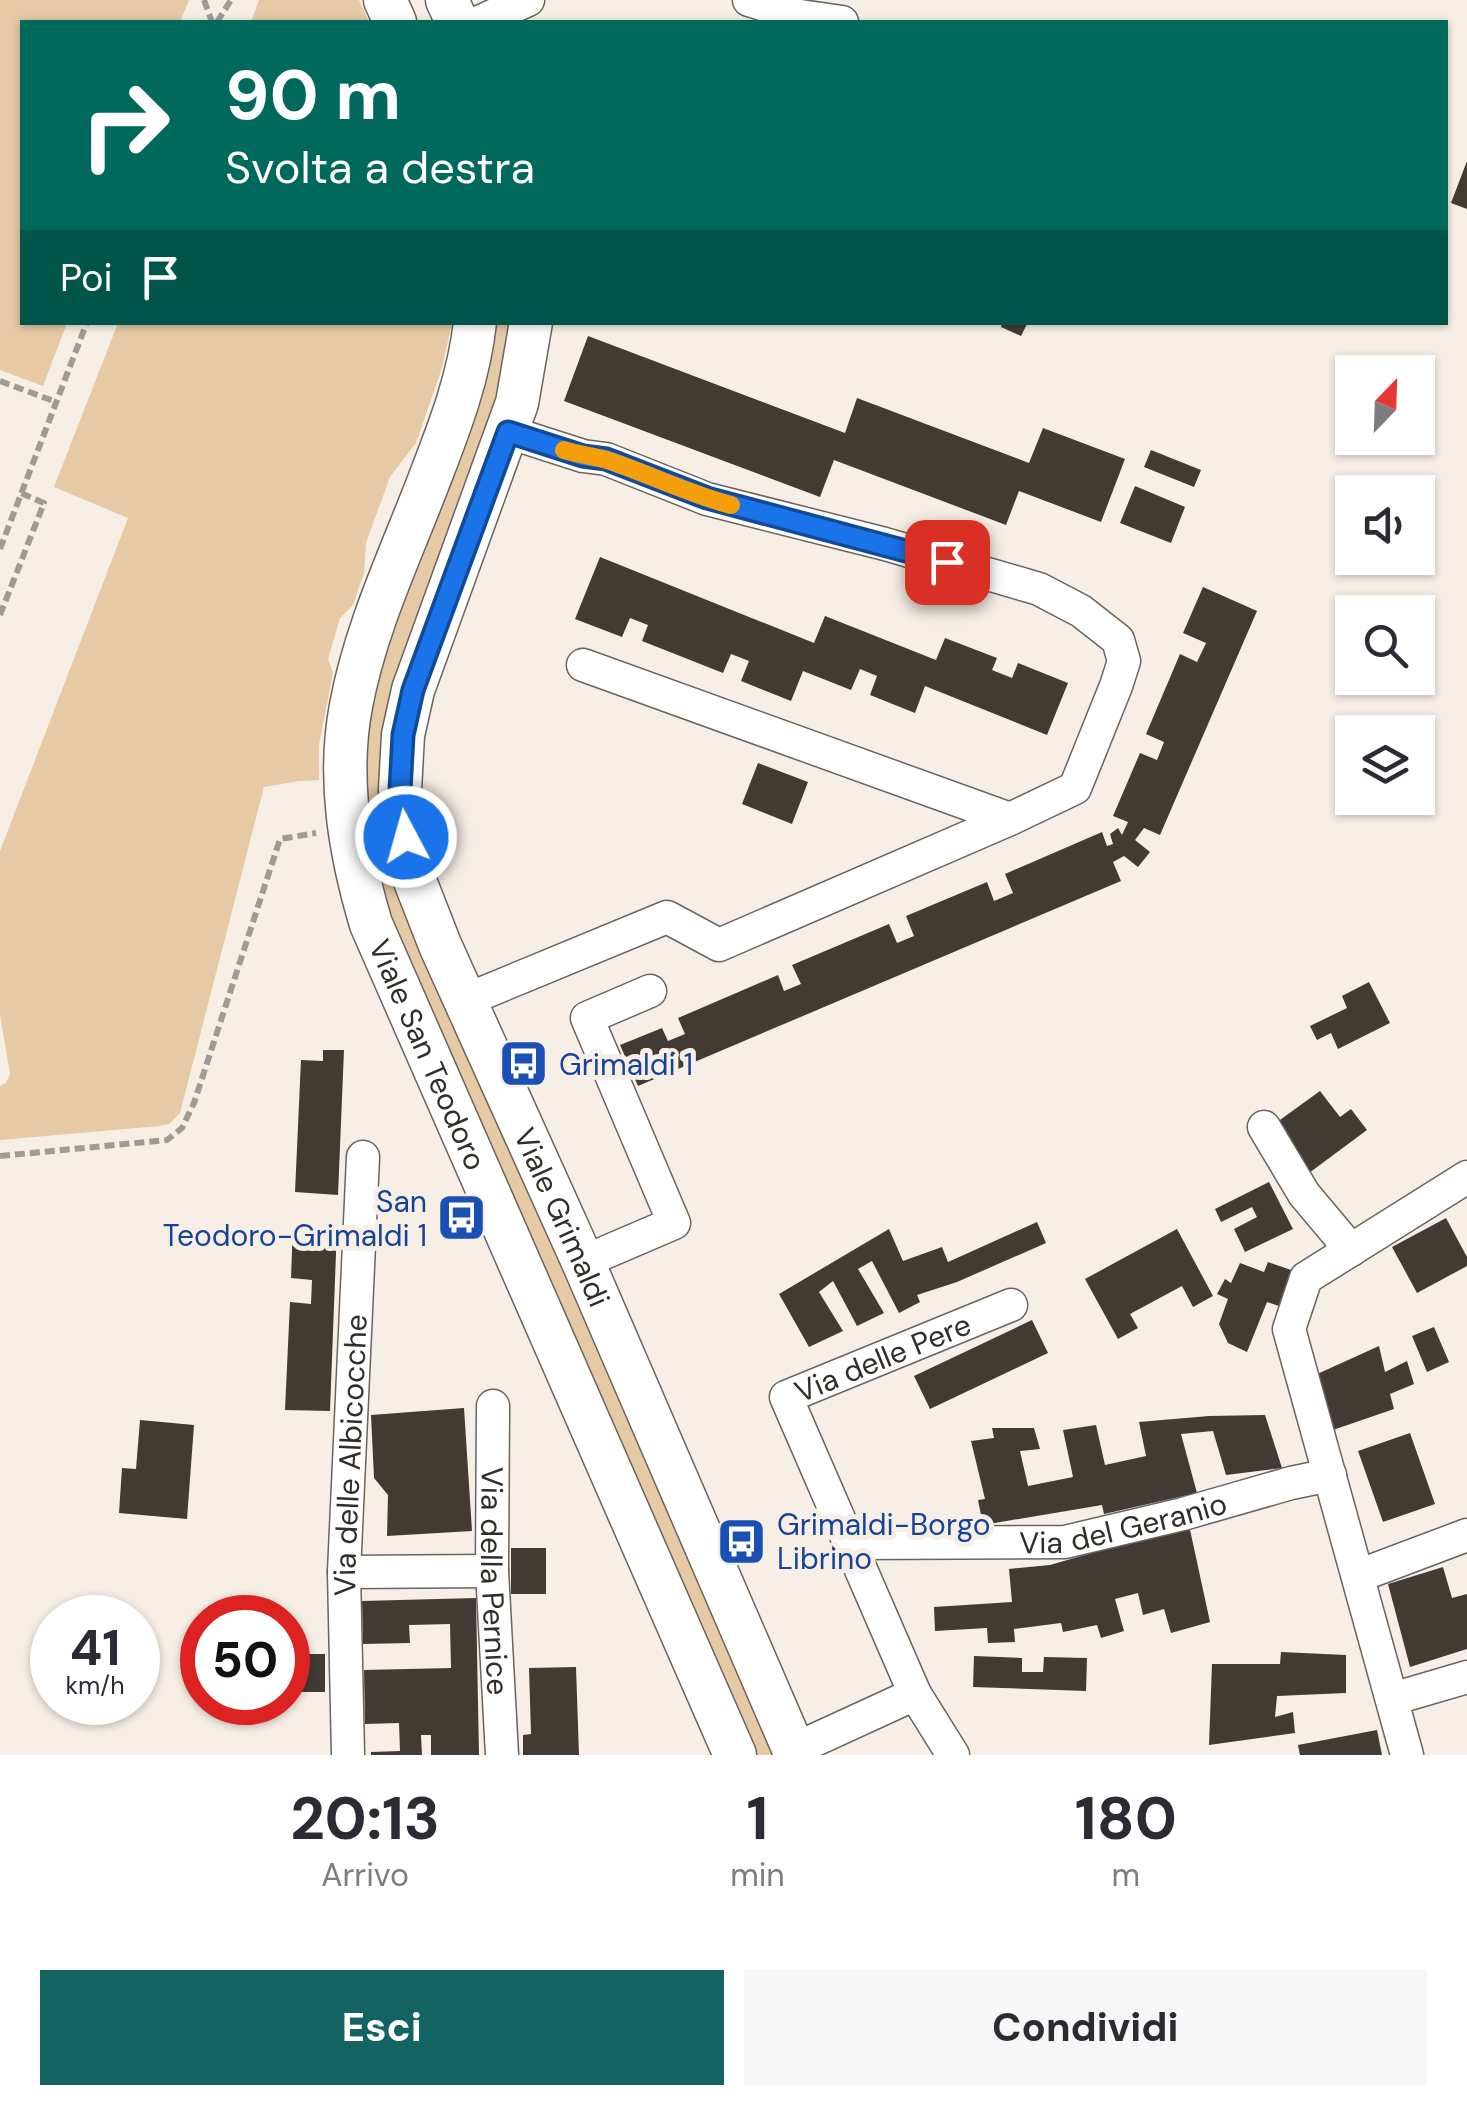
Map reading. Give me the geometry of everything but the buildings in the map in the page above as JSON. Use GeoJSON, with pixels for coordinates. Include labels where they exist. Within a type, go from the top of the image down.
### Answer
{"type":"FeatureCollection","features":[{"type":"Feature","properties":{"kind":"main road","name":"Viale San Teodoro"},"geometry":{"type":"LineString","coordinates":[[475,325],[463,385],[448,430],[359,667],[345,748],[350,841],[372,924],[736,1755]]}},
{"type":"Feature","properties":{"kind":"main road","name":"Viale Grimaldi"},"geometry":{"type":"LineString","coordinates":[[531,325],[526,367],[508,432],[413,690],[403,735],[400,790],[406,837],[415,881],[440,944],[583,1262],[794,1752]]}},
{"type":"Feature","properties":{"kind":"street"},"geometry":{"type":"LineString","coordinates":[[483,20],[528,0]]}},
{"type":"Feature","properties":{"kind":"street"},"geometry":{"type":"LineString","coordinates":[[749,0],[828,20]]}},
{"type":"Feature","properties":{"kind":"street"},"geometry":{"type":"LineString","coordinates":[[466,1000],[667,917],[719,945],[1075,788],[1124,660],[1118,640],[1082,611],[1039,589],[707,498],[606,459],[583,456],[508,432]]}},
{"type":"Feature","properties":{"kind":"street"},"geometry":{"type":"LineString","coordinates":[[583,665],[1010,819]]}},
{"type":"Feature","properties":{"kind":"street"},"geometry":{"type":"LineString","coordinates":[[583,1262],[674,1223],[587,1018],[650,991]]}},
{"type":"Feature","properties":{"kind":"street"},"geometry":{"type":"LineString","coordinates":[[1264,1127],[1304,1194],[1352,1250]]}},
{"type":"Feature","properties":{"kind":"street","name":"Via delle Albicocche"},"geometry":{"type":"LineString","coordinates":[[348,1755],[344,1572],[363,1157]]}},
{"type":"Feature","properties":{"kind":"street"},"geometry":{"type":"LineString","coordinates":[[1407,1755],[1289,1329],[1306,1278],[1467,1177]]}},
{"type":"Feature","properties":{"kind":"street","name":"Via delle Pere"},"geometry":{"type":"LineString","coordinates":[[954,1755],[915,1694],[786,1397],[1011,1305]]}},
{"type":"Feature","properties":{"kind":"street","name":"Via della Pernice"},"geometry":{"type":"LineString","coordinates":[[493,1406],[492,1571],[502,1755]]}},
{"type":"Feature","properties":{"kind":"street","name":"Via del Geranio"},"geometry":{"type":"LineString","coordinates":[[850,1543],[1065,1542],[1330,1474]]}},
{"type":"Feature","properties":{"kind":"street"},"geometry":{"type":"LineString","coordinates":[[1358,1576],[1467,1536]]}},
{"type":"Feature","properties":{"kind":"street"},"geometry":{"type":"LineString","coordinates":[[344,1572],[492,1571]]}},
{"type":"Feature","properties":{"kind":"street"},"geometry":{"type":"LineString","coordinates":[[1392,1699],[1467,1676]]}},
{"type":"Feature","properties":{"kind":"street"},"geometry":{"type":"LineString","coordinates":[[794,1752],[915,1694]]}},
{"type":"Feature","properties":{"kind":"path"},"geometry":{"type":"LineString","coordinates":[[0,549],[86,325]]}},
{"type":"Feature","properties":{"kind":"path"},"geometry":{"type":"LineString","coordinates":[[0,381],[56,402]]}},
{"type":"Feature","properties":{"kind":"path"},"geometry":{"type":"LineString","coordinates":[[0,615],[44,502],[21,494]]}},
{"type":"Feature","properties":{"kind":"path"},"geometry":{"type":"LineString","coordinates":[[0,1156],[167,1140],[182,1128],[194,1103],[280,839]]}},
{"type":"Feature","properties":{"kind":"shaded area"},"geometry":{"type":"Polygon","coordinates":[[[0,0],[189,0],[181,20],[20,20],[20,325],[66,325],[43,386],[0,370],[0,0]]]}},
{"type":"Feature","properties":{"kind":"shaded area"},"geometry":{"type":"Polygon","coordinates":[[[259,0],[359,0],[368,20],[252,20],[259,0]]]}},
{"type":"Feature","properties":{"kind":"shaded area"},"geometry":{"type":"Polygon","coordinates":[[[117,325],[452,325],[442,368],[416,443],[390,477],[366,543],[364,573],[353,605],[340,618],[328,659],[333,673],[319,745],[319,780],[264,787],[180,1113],[169,1124],[159,1126],[0,1140],[0,1086],[10,1074],[0,1015],[0,851],[128,518],[54,487],[117,325]]]}},
{"type":"Feature","properties":{"kind":"shaded area"},"geometry":{"type":"Polygon","coordinates":[[[491,325],[513,325],[508,365],[396,687],[449,1008],[776,1755],[754,1755],[377,891],[367,841],[364,728],[491,325]]]}},
{"type":"Feature","properties":{"kind":"slow traffic"},"geometry":{"type":"LineString","coordinates":[[564,450],[606,459],[731,505]]}},
{"type":"Feature","properties":{"kind":"place","name":"Grimaldi 1"},"geometry":{"type":"Point","coordinates":[524,1064]}},
{"type":"Feature","properties":{"kind":"place","name":"San Teodoro-Grimaldi 1"},"geometry":{"type":"Point","coordinates":[462,1218]}},
{"type":"Feature","properties":{"kind":"place","name":"Grimaldi-Borgo Librino"},"geometry":{"type":"Point","coordinates":[742,1541]}},
{"type":"Feature","properties":{"kind":"route"},"geometry":{"type":"LineString","coordinates":[[406,837],[400,790],[403,735],[413,690],[508,432],[583,456],[606,459],[707,498],[947,562]]}}]}
